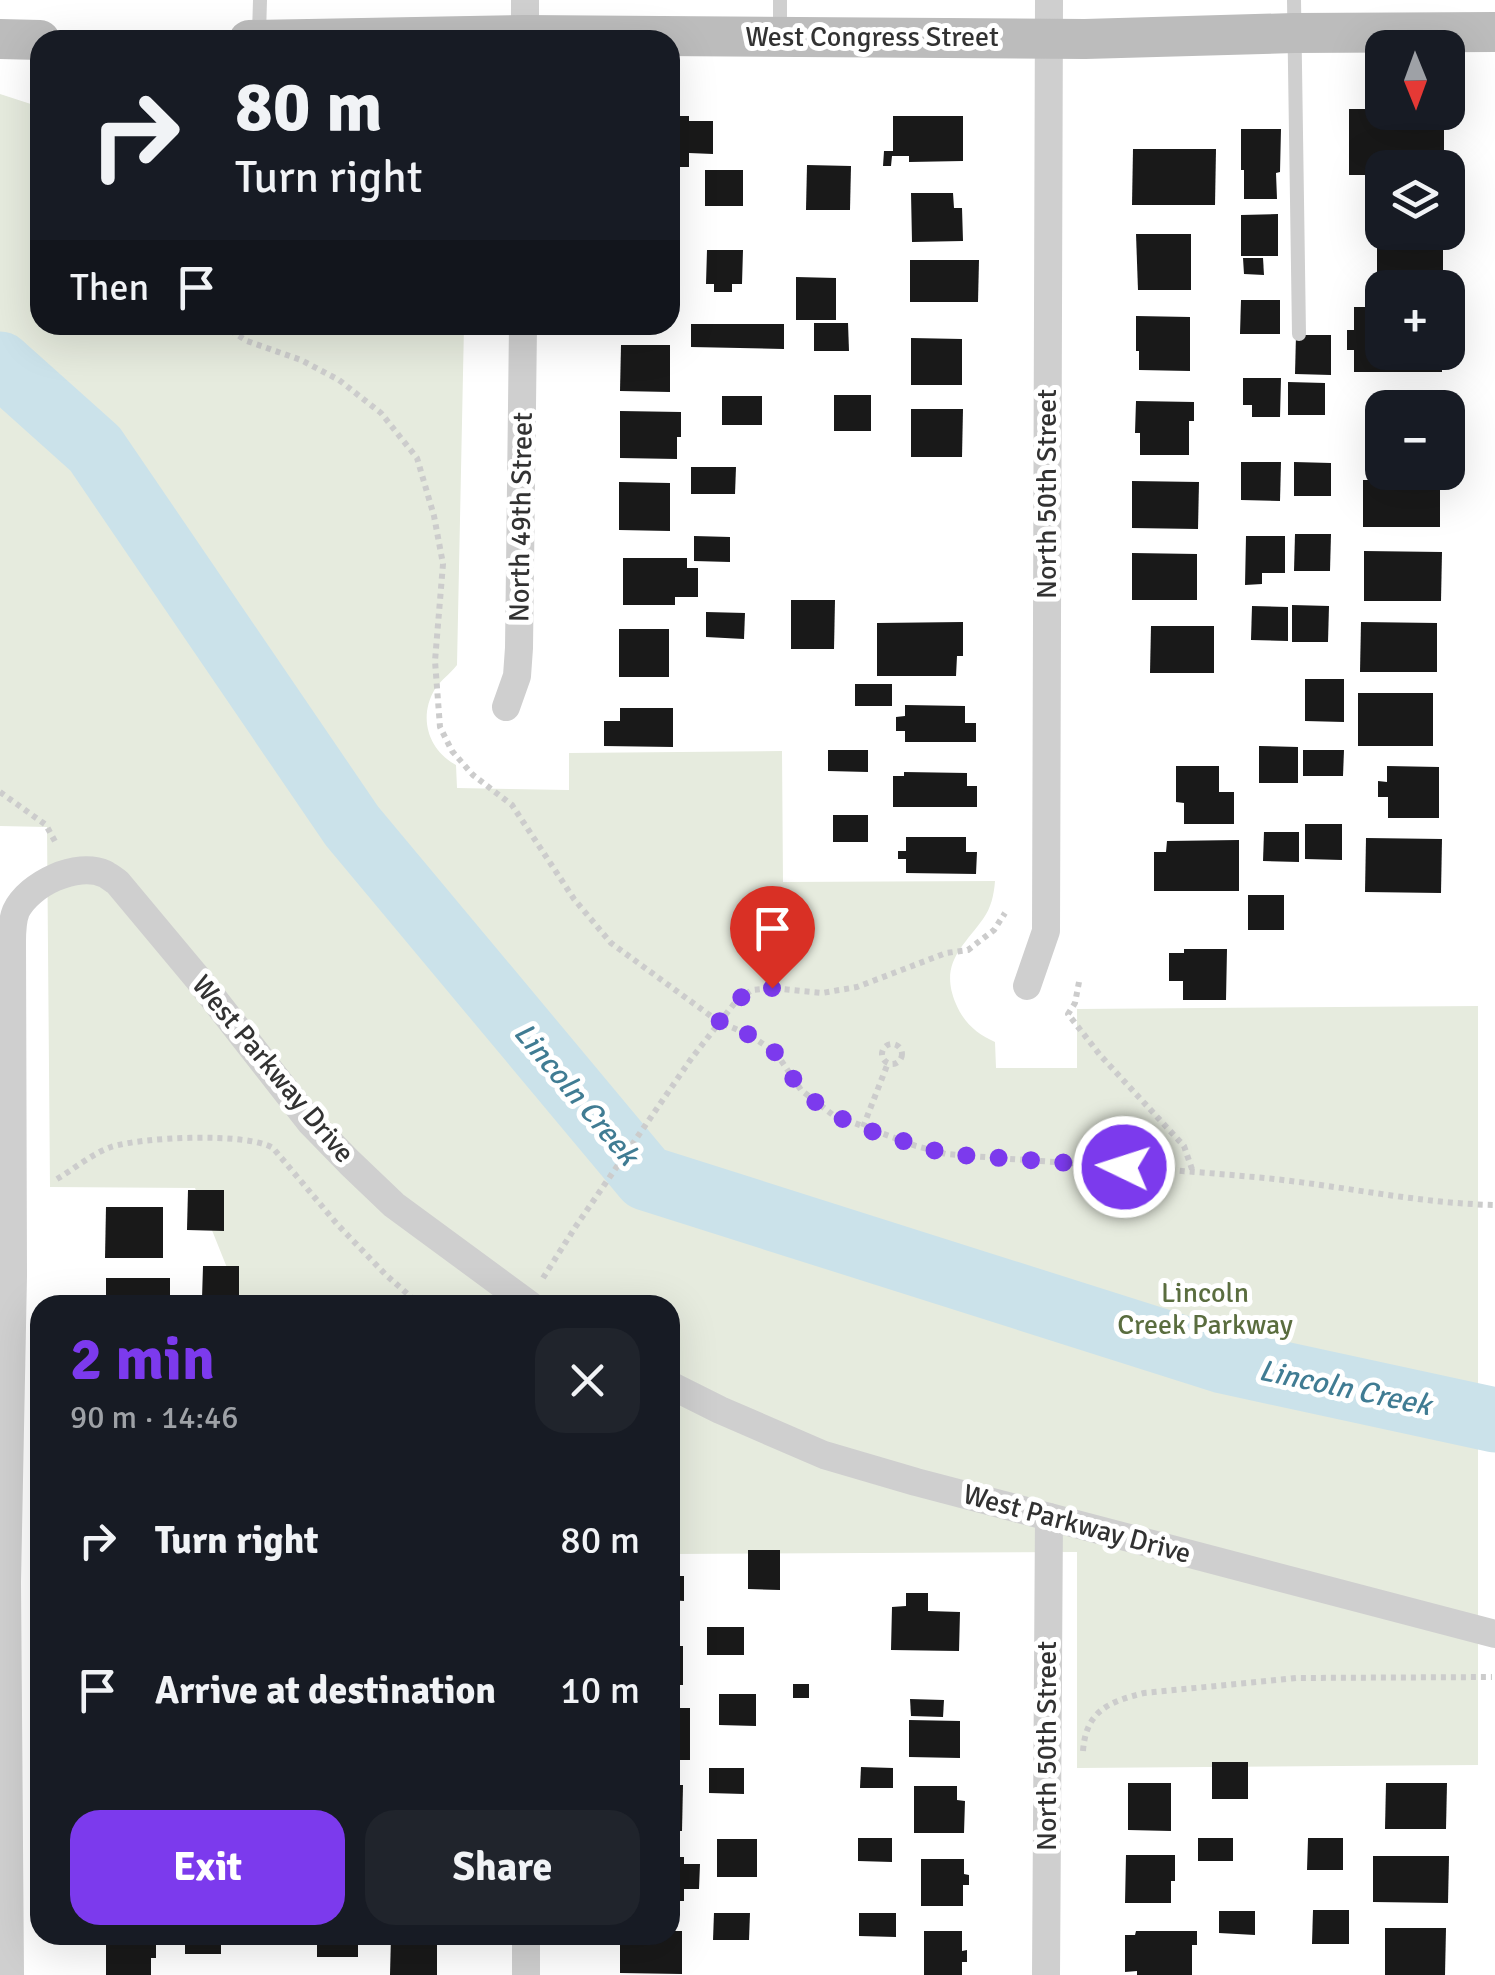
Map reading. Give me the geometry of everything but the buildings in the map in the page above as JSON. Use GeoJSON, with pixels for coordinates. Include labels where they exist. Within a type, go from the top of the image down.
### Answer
{"type":"FeatureCollection","features":[{"type":"Feature","properties":{"kind":"street","name":"West Congress Street"},"geometry":{"type":"LineString","coordinates":[[436,30],[780,18],[1049,18],[1086,39],[1294,16],[1495,32]]}},
{"type":"Feature","properties":{"kind":"street","name":"North 50th Street"},"geometry":{"type":"LineString","coordinates":[[1027,986],[1046,931],[1049,18]]}},
{"type":"Feature","properties":{"kind":"street"},"geometry":{"type":"LineString","coordinates":[[0,39],[30,40]]}},
{"type":"Feature","properties":{"kind":"street","name":"North 49th Street"},"geometry":{"type":"LineString","coordinates":[[506,706],[517,676],[519,648],[523,335]]}},
{"type":"Feature","properties":{"kind":"street","name":"West Parkway Drive"},"geometry":{"type":"LineString","coordinates":[[72,872],[96,871],[118,883],[311,1123],[394,1205],[516,1295]]}},
{"type":"Feature","properties":{"kind":"street"},"geometry":{"type":"LineString","coordinates":[[10,1975],[12,925],[17,909],[34,888],[72,872]]}},
{"type":"Feature","properties":{"kind":"street","name":"West Parkway Drive"},"geometry":{"type":"LineString","coordinates":[[680,1390],[824,1454],[916,1482],[1495,1634]]}},
{"type":"Feature","properties":{"kind":"street","name":"North 50th Street"},"geometry":{"type":"LineString","coordinates":[[1046,1975],[1049,1517]]}},
{"type":"Feature","properties":{"kind":"street"},"geometry":{"type":"LineString","coordinates":[[526,1945],[526,1975]]}},
{"type":"Feature","properties":{"kind":"lane"},"geometry":{"type":"LineString","coordinates":[[259,30],[260,0]]}},
{"type":"Feature","properties":{"kind":"lane"},"geometry":{"type":"LineString","coordinates":[[1294,16],[1299,334]]}},
{"type":"Feature","properties":{"kind":"path"},"geometry":{"type":"LineString","coordinates":[[238,335],[301,360],[338,380],[381,414],[417,458],[443,564],[435,661],[440,727],[452,751],[473,776],[512,805],[574,900],[611,943],[719,1022],[750,1035],[776,1053],[801,1090],[833,1115],[946,1154],[1194,1172],[1316,1184],[1447,1204],[1493,1205]]}},
{"type":"Feature","properties":{"kind":"path"},"geometry":{"type":"LineString","coordinates":[[0,792],[46,826],[72,872]]}},
{"type":"Feature","properties":{"kind":"path"},"geometry":{"type":"LineString","coordinates":[[542,1279],[692,1058],[738,1000],[752,990],[772,988],[840,991],[946,953],[968,950],[994,930],[1004,913]]}},
{"type":"Feature","properties":{"kind":"path"},"geometry":{"type":"LineString","coordinates":[[1079,982],[1068,1014],[1100,1055],[1184,1146],[1194,1172]]}},
{"type":"Feature","properties":{"kind":"path"},"geometry":{"type":"LineString","coordinates":[[863,1127],[888,1064]]}},
{"type":"Feature","properties":{"kind":"path"},"geometry":{"type":"LineString","coordinates":[[58,1179],[109,1147],[214,1138],[263,1142],[273,1148],[338,1224],[409,1295]]}},
{"type":"Feature","properties":{"kind":"path"},"geometry":{"type":"LineString","coordinates":[[1083,1751],[1087,1727],[1100,1710],[1127,1697],[1298,1678],[1492,1676]]}},
{"type":"Feature","properties":{"kind":"green space","name":"Lincoln Creek Parkway"},"geometry":{"type":"Polygon","coordinates":[[[0,94],[30,104],[30,335],[464,335],[457,665],[435,689],[427,711],[433,742],[456,765],[457,788],[569,790],[569,753],[782,751],[783,882],[995,881],[988,910],[955,957],[950,978],[963,1017],[995,1042],[996,1068],[1077,1068],[1077,1009],[1478,1006],[1478,1765],[1077,1768],[1077,1552],[680,1554],[680,1295],[238,1295],[195,1188],[50,1187],[47,827],[0,826],[0,94]]]}},
{"type":"Feature","properties":{"kind":"waterway","name":"Lincoln Creek"},"geometry":{"type":"LineString","coordinates":[[0,364],[95,449],[352,826],[646,1178],[1223,1361],[1495,1420]]}},
{"type":"Feature","properties":{"kind":"route"},"geometry":{"type":"LineString","coordinates":[[772,988],[752,990],[719,1022],[750,1035],[776,1053],[801,1090],[833,1115],[946,1154],[1124,1167]]}}]}
